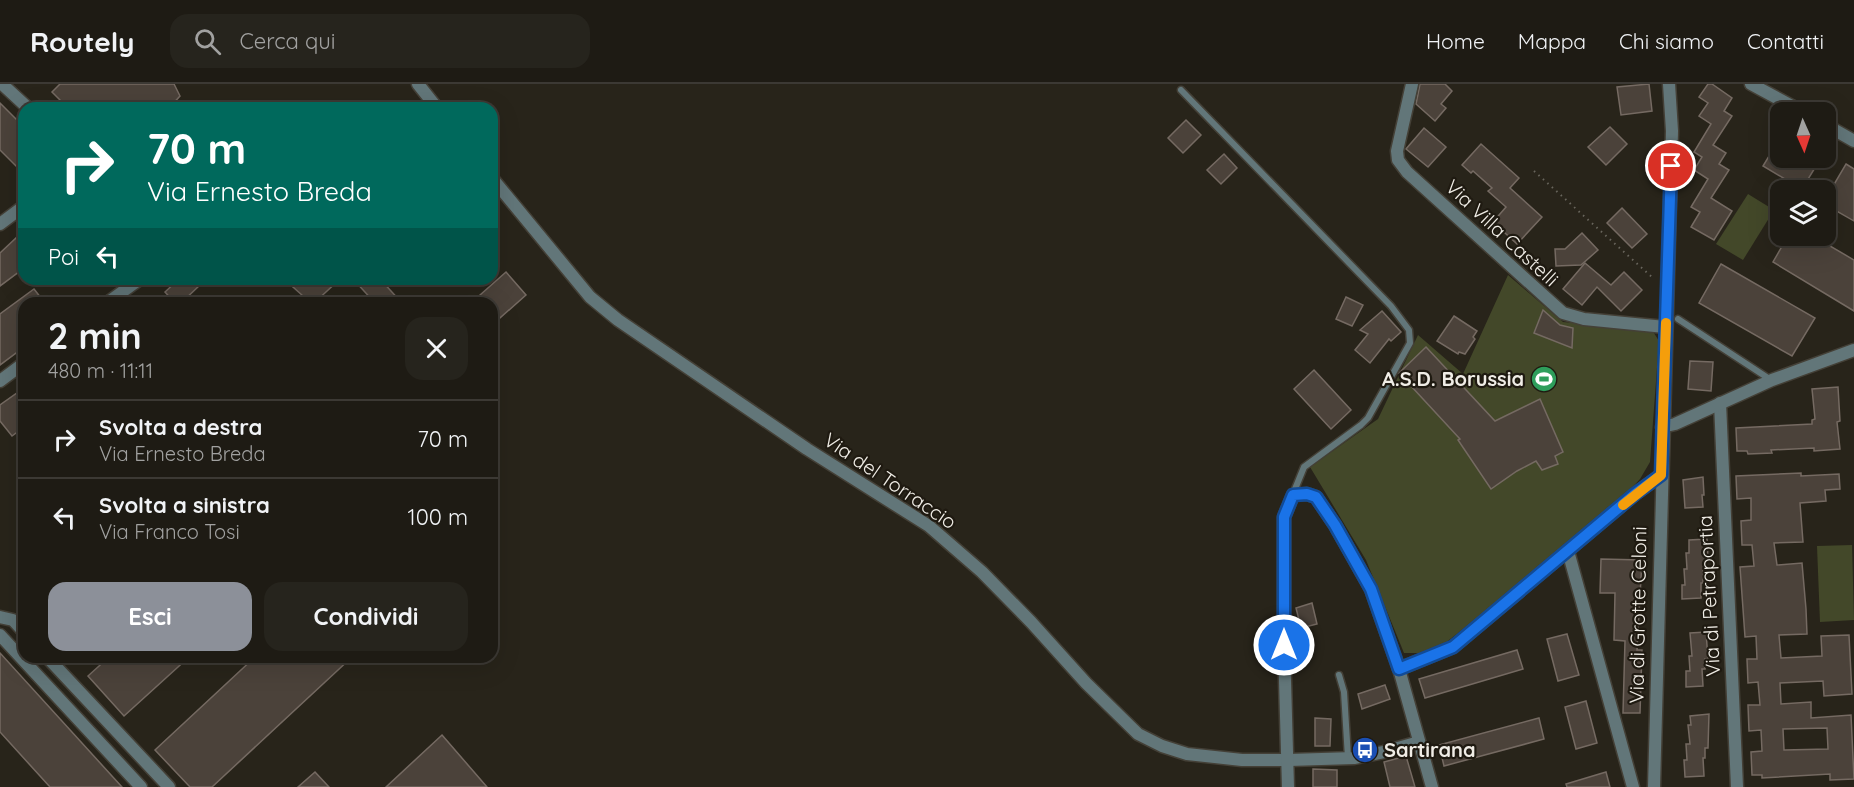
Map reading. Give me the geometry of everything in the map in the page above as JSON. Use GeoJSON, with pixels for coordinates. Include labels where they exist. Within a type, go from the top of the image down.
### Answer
{"type":"FeatureCollection","features":[{"type":"Feature","properties":{"kind":"street"},"geometry":{"type":"LineString","coordinates":[[2,84],[22,102]]}},
{"type":"Feature","properties":{"kind":"street"},"geometry":{"type":"LineString","coordinates":[[418,84],[432,102]]}},
{"type":"Feature","properties":{"kind":"street","name":"Via Villa Castelli"},"geometry":{"type":"LineString","coordinates":[[1412,84],[1397,151],[1398,160],[1407,172],[1563,313],[1584,319],[1665,327]]}},
{"type":"Feature","properties":{"kind":"street","name":"Via di Grotte Celoni"},"geometry":{"type":"LineString","coordinates":[[1654,787],[1662,427],[1672,131],[1669,84]]}},
{"type":"Feature","properties":{"kind":"street"},"geometry":{"type":"LineString","coordinates":[[1751,84],[1784,102]]}},
{"type":"Feature","properties":{"kind":"street"},"geometry":{"type":"LineString","coordinates":[[1836,131],[1854,141]]}},
{"type":"Feature","properties":{"kind":"street","name":"Via del Torraccio"},"geometry":{"type":"LineString","coordinates":[[498,185],[590,297],[618,320],[807,449],[929,526],[982,572],[1086,683],[1138,734],[1162,747],[1187,754],[1242,760],[1348,759],[1384,753],[1419,742]]}},
{"type":"Feature","properties":{"kind":"street"},"geometry":{"type":"LineString","coordinates":[[0,224],[18,210]]}},
{"type":"Feature","properties":{"kind":"street"},"geometry":{"type":"LineString","coordinates":[[115,297],[132,285]]}},
{"type":"Feature","properties":{"kind":"street"},"geometry":{"type":"LineString","coordinates":[[1662,427],[1675,424],[1772,380],[1854,350]]}},
{"type":"Feature","properties":{"kind":"street"},"geometry":{"type":"LineString","coordinates":[[0,381],[18,368]]}},
{"type":"Feature","properties":{"kind":"street","name":"Via di Petraportia"},"geometry":{"type":"LineString","coordinates":[[1720,403],[1737,787]]}},
{"type":"Feature","properties":{"kind":"street"},"geometry":{"type":"LineString","coordinates":[[1399,669],[1453,647],[1635,494],[1661,475]]}},
{"type":"Feature","properties":{"kind":"street"},"geometry":{"type":"LineString","coordinates":[[1288,787],[1284,645],[1284,517],[1293,495],[1307,494],[1316,497],[1335,525],[1371,589],[1399,669],[1432,787]]}},
{"type":"Feature","properties":{"kind":"street"},"geometry":{"type":"LineString","coordinates":[[1568,551],[1633,787]]}},
{"type":"Feature","properties":{"kind":"street"},"geometry":{"type":"LineString","coordinates":[[0,617],[13,621],[18,626]]}},
{"type":"Feature","properties":{"kind":"street"},"geometry":{"type":"LineString","coordinates":[[0,635],[18,654]]}},
{"type":"Feature","properties":{"kind":"street"},"geometry":{"type":"LineString","coordinates":[[26,663],[141,787]]}},
{"type":"Feature","properties":{"kind":"street"},"geometry":{"type":"LineString","coordinates":[[53,663],[169,787]]}},
{"type":"Feature","properties":{"kind":"lane"},"geometry":{"type":"LineString","coordinates":[[1181,90],[1391,306],[1409,330],[1410,342],[1374,409],[1361,425],[1304,467],[1293,495]]}},
{"type":"Feature","properties":{"kind":"lane"},"geometry":{"type":"LineString","coordinates":[[1678,319],[1772,380]]}},
{"type":"Feature","properties":{"kind":"lane"},"geometry":{"type":"LineString","coordinates":[[1339,675],[1344,692],[1348,759]]}},
{"type":"Feature","properties":{"kind":"path"},"geometry":{"type":"LineString","coordinates":[[1534,171],[1667,291]]}},
{"type":"Feature","properties":{"kind":"green space"},"geometry":{"type":"Polygon","coordinates":[[[1748,194],[1770,208],[1770,216],[1743,260],[1716,244],[1748,194]]]}},
{"type":"Feature","properties":{"kind":"green space"},"geometry":{"type":"Polygon","coordinates":[[[1508,275],[1563,322],[1652,330],[1659,341],[1650,462],[1640,479],[1629,491],[1505,596],[1444,644],[1421,653],[1404,653],[1366,560],[1310,467],[1378,419],[1418,335],[1463,374],[1508,275]]]}},
{"type":"Feature","properties":{"kind":"green space"},"geometry":{"type":"Polygon","coordinates":[[[1852,545],[1854,620],[1820,622],[1817,546],[1852,545]]]}},
{"type":"Feature","properties":{"kind":"building"},"geometry":{"type":"Polygon","coordinates":[[[60,84],[174,84],[180,96],[174,102],[62,102],[52,92],[60,84]]]}},
{"type":"Feature","properties":{"kind":"building"},"geometry":{"type":"Polygon","coordinates":[[[1420,84],[1445,84],[1452,91],[1441,104],[1446,108],[1435,121],[1416,104],[1420,84]]]}},
{"type":"Feature","properties":{"kind":"building"},"geometry":{"type":"Polygon","coordinates":[[[1649,84],[1652,111],[1621,115],[1617,87],[1649,84]]]}},
{"type":"Feature","properties":{"kind":"building"},"geometry":{"type":"Polygon","coordinates":[[[1708,84],[1712,84],[1732,98],[1724,111],[1732,116],[1713,145],[1726,153],[1719,164],[1729,170],[1711,198],[1732,211],[1714,240],[1691,227],[1700,212],[1691,207],[1708,179],[1694,170],[1702,157],[1694,152],[1711,124],[1699,116],[1708,103],[1699,97],[1708,84]]]}},
{"type":"Feature","properties":{"kind":"building"},"geometry":{"type":"Polygon","coordinates":[[[0,103],[18,121],[18,168],[0,150],[0,103]]]}},
{"type":"Feature","properties":{"kind":"building"},"geometry":{"type":"Polygon","coordinates":[[[1186,120],[1201,135],[1183,153],[1168,138],[1186,120]]]}},
{"type":"Feature","properties":{"kind":"building"},"geometry":{"type":"Polygon","coordinates":[[[1610,127],[1627,144],[1606,165],[1588,147],[1610,127]]]}},
{"type":"Feature","properties":{"kind":"building"},"geometry":{"type":"Polygon","coordinates":[[[1424,128],[1446,147],[1428,167],[1406,149],[1424,128]]]}},
{"type":"Feature","properties":{"kind":"building"},"geometry":{"type":"Polygon","coordinates":[[[1481,144],[1519,178],[1510,188],[1542,217],[1517,244],[1493,222],[1506,207],[1488,191],[1492,188],[1473,171],[1471,173],[1462,165],[1481,144]]]}},
{"type":"Feature","properties":{"kind":"building"},"geometry":{"type":"Polygon","coordinates":[[[1224,154],[1237,168],[1221,184],[1207,170],[1224,154]]]}},
{"type":"Feature","properties":{"kind":"building"},"geometry":{"type":"Polygon","coordinates":[[[1770,154],[1770,168],[1815,168],[1808,180],[1787,180],[1763,166],[1770,154]]]}},
{"type":"Feature","properties":{"kind":"building"},"geometry":{"type":"Polygon","coordinates":[[[1846,164],[1854,169],[1854,221],[1836,211],[1836,181],[1846,164]]]}},
{"type":"Feature","properties":{"kind":"building"},"geometry":{"type":"Polygon","coordinates":[[[1622,208],[1647,234],[1632,248],[1607,223],[1622,208]]]}},
{"type":"Feature","properties":{"kind":"building"},"geometry":{"type":"Polygon","coordinates":[[[1582,233],[1598,250],[1581,265],[1556,266],[1555,249],[1565,249],[1582,233]]]}},
{"type":"Feature","properties":{"kind":"building"},"geometry":{"type":"Polygon","coordinates":[[[16,238],[18,241],[18,272],[0,286],[0,253],[16,238]]]}},
{"type":"Feature","properties":{"kind":"building"},"geometry":{"type":"Polygon","coordinates":[[[1782,246],[1830,246],[1854,260],[1854,311],[1773,262],[1782,246]]]}},
{"type":"Feature","properties":{"kind":"building"},"geometry":{"type":"Polygon","coordinates":[[[1585,263],[1611,285],[1624,272],[1642,290],[1621,311],[1597,287],[1582,305],[1563,289],[1585,263]]]}},
{"type":"Feature","properties":{"kind":"building"},"geometry":{"type":"Polygon","coordinates":[[[1721,264],[1815,318],[1792,356],[1699,303],[1721,264]]]}},
{"type":"Feature","properties":{"kind":"building"},"geometry":{"type":"Polygon","coordinates":[[[506,272],[526,295],[498,320],[498,297],[478,297],[491,285],[498,285],[498,279],[506,272]]]}},
{"type":"Feature","properties":{"kind":"building"},"geometry":{"type":"Polygon","coordinates":[[[173,285],[200,285],[187,297],[170,297],[165,292],[173,285]]]}},
{"type":"Feature","properties":{"kind":"building"},"geometry":{"type":"Polygon","coordinates":[[[291,285],[334,285],[320,297],[303,296],[291,285]]]}},
{"type":"Feature","properties":{"kind":"building"},"geometry":{"type":"Polygon","coordinates":[[[358,285],[386,285],[396,297],[370,297],[358,285]]]}},
{"type":"Feature","properties":{"kind":"building"},"geometry":{"type":"Polygon","coordinates":[[[34,289],[40,297],[23,297],[34,289]]]}},
{"type":"Feature","properties":{"kind":"building"},"geometry":{"type":"Polygon","coordinates":[[[1346,297],[1363,305],[1352,326],[1336,319],[1346,297]]]}},
{"type":"Feature","properties":{"kind":"building"},"geometry":{"type":"Polygon","coordinates":[[[18,301],[18,352],[0,365],[0,314],[18,301]]]}},
{"type":"Feature","properties":{"kind":"building"},"geometry":{"type":"Polygon","coordinates":[[[1543,310],[1560,325],[1573,328],[1572,348],[1534,333],[1543,310]]]}},
{"type":"Feature","properties":{"kind":"building"},"geometry":{"type":"Polygon","coordinates":[[[1382,311],[1401,332],[1391,341],[1389,339],[1370,363],[1355,350],[1368,334],[1360,330],[1382,311]]]}},
{"type":"Feature","properties":{"kind":"building"},"geometry":{"type":"Polygon","coordinates":[[[1454,316],[1477,331],[1473,337],[1475,339],[1465,354],[1459,352],[1458,354],[1437,341],[1454,316]]]}},
{"type":"Feature","properties":{"kind":"building"},"geometry":{"type":"Polygon","coordinates":[[[1426,347],[1495,421],[1540,399],[1563,452],[1555,456],[1558,464],[1542,470],[1536,461],[1491,489],[1458,440],[1460,439],[1399,373],[1426,347]]]}},
{"type":"Feature","properties":{"kind":"building"},"geometry":{"type":"Polygon","coordinates":[[[1690,361],[1713,362],[1711,391],[1688,389],[1690,361]]]}},
{"type":"Feature","properties":{"kind":"building"},"geometry":{"type":"Polygon","coordinates":[[[1314,370],[1351,410],[1331,429],[1294,389],[1314,370]]]}},
{"type":"Feature","properties":{"kind":"building"},"geometry":{"type":"Polygon","coordinates":[[[1838,387],[1840,421],[1837,422],[1840,449],[1771,450],[1772,453],[1748,454],[1747,451],[1737,451],[1736,428],[1812,424],[1812,420],[1815,419],[1812,389],[1838,387]]]}},
{"type":"Feature","properties":{"kind":"building"},"geometry":{"type":"Polygon","coordinates":[[[18,392],[18,432],[12,436],[0,421],[0,405],[18,392]]]}},
{"type":"Feature","properties":{"kind":"building"},"geometry":{"type":"Polygon","coordinates":[[[1839,474],[1840,489],[1825,490],[1826,501],[1800,503],[1803,542],[1774,543],[1777,565],[1802,563],[1806,609],[1807,634],[1779,635],[1781,658],[1822,656],[1821,636],[1849,635],[1852,694],[1824,696],[1823,681],[1780,683],[1781,704],[1811,702],[1811,718],[1851,715],[1854,779],[1830,780],[1830,774],[1762,778],[1762,775],[1752,775],[1751,752],[1762,751],[1761,730],[1749,731],[1748,705],[1760,705],[1758,682],[1748,683],[1747,659],[1757,659],[1756,636],[1745,637],[1740,567],[1754,566],[1752,545],[1742,545],[1741,521],[1751,520],[1751,498],[1737,499],[1736,476],[1839,474]],[[1827,728],[1783,729],[1784,750],[1828,749],[1827,728]]]}},
{"type":"Feature","properties":{"kind":"building"},"geometry":{"type":"Polygon","coordinates":[[[1703,477],[1703,507],[1685,508],[1683,480],[1703,477]]]}},
{"type":"Feature","properties":{"kind":"building"},"geometry":{"type":"Polygon","coordinates":[[[1707,539],[1708,559],[1706,559],[1706,571],[1703,571],[1701,598],[1682,599],[1689,540],[1707,539]]]}},
{"type":"Feature","properties":{"kind":"building"},"geometry":{"type":"Polygon","coordinates":[[[1601,559],[1642,560],[1637,650],[1642,650],[1640,713],[1623,713],[1625,641],[1614,640],[1615,593],[1600,593],[1601,559]]]}},
{"type":"Feature","properties":{"kind":"building"},"geometry":{"type":"Polygon","coordinates":[[[1312,603],[1317,624],[1301,628],[1296,608],[1312,603]]]}},
{"type":"Feature","properties":{"kind":"building"},"geometry":{"type":"Polygon","coordinates":[[[1706,632],[1708,659],[1705,659],[1705,669],[1702,669],[1703,686],[1686,687],[1686,671],[1690,671],[1689,656],[1692,656],[1690,633],[1706,632]]]}},
{"type":"Feature","properties":{"kind":"building"},"geometry":{"type":"Polygon","coordinates":[[[1567,634],[1579,675],[1558,681],[1547,639],[1567,634]]]}},
{"type":"Feature","properties":{"kind":"building"},"geometry":{"type":"Polygon","coordinates":[[[1517,650],[1523,669],[1425,698],[1419,679],[1517,650]]]}},
{"type":"Feature","properties":{"kind":"building"},"geometry":{"type":"Polygon","coordinates":[[[0,653],[122,787],[50,787],[0,732],[0,653]]]}},
{"type":"Feature","properties":{"kind":"building"},"geometry":{"type":"Polygon","coordinates":[[[102,663],[182,663],[124,716],[88,676],[102,663]]]}},
{"type":"Feature","properties":{"kind":"building"},"geometry":{"type":"Polygon","coordinates":[[[249,663],[346,663],[212,787],[190,787],[155,750],[249,663]]]}},
{"type":"Feature","properties":{"kind":"building"},"geometry":{"type":"Polygon","coordinates":[[[1385,685],[1390,699],[1362,709],[1358,694],[1385,685]]]}},
{"type":"Feature","properties":{"kind":"building"},"geometry":{"type":"Polygon","coordinates":[[[1586,701],[1597,743],[1576,749],[1565,707],[1586,701]]]}},
{"type":"Feature","properties":{"kind":"building"},"geometry":{"type":"Polygon","coordinates":[[[1709,714],[1708,748],[1705,748],[1705,758],[1703,758],[1704,776],[1685,777],[1684,760],[1687,760],[1686,744],[1690,744],[1688,725],[1691,725],[1690,716],[1709,714]]]}},
{"type":"Feature","properties":{"kind":"building"},"geometry":{"type":"Polygon","coordinates":[[[1315,718],[1331,719],[1330,746],[1315,746],[1315,718]]]}},
{"type":"Feature","properties":{"kind":"building"},"geometry":{"type":"Polygon","coordinates":[[[1539,718],[1544,739],[1444,766],[1439,745],[1539,718]]]}},
{"type":"Feature","properties":{"kind":"building"},"geometry":{"type":"Polygon","coordinates":[[[442,735],[487,787],[386,787],[442,735]]]}},
{"type":"Feature","properties":{"kind":"building"},"geometry":{"type":"Polygon","coordinates":[[[1406,756],[1415,787],[1390,787],[1384,762],[1406,756]]]}},
{"type":"Feature","properties":{"kind":"building"},"geometry":{"type":"Polygon","coordinates":[[[1313,769],[1337,770],[1337,787],[1313,787],[1313,769]]]}},
{"type":"Feature","properties":{"kind":"building"},"geometry":{"type":"Polygon","coordinates":[[[315,772],[329,787],[298,787],[315,772]]]}},
{"type":"Feature","properties":{"kind":"building"},"geometry":{"type":"Polygon","coordinates":[[[1606,772],[1610,787],[1567,787],[1566,784],[1606,772]]]}},
{"type":"Feature","properties":{"kind":"slow traffic"},"geometry":{"type":"LineString","coordinates":[[1623,505],[1661,475],[1666,323]]}},
{"type":"Feature","properties":{"kind":"place","name":"A.S.D. Borussia"},"geometry":{"type":"Point","coordinates":[1544,379]}},
{"type":"Feature","properties":{"kind":"place","name":"Sartirana"},"geometry":{"type":"Point","coordinates":[1365,750]}},
{"type":"Feature","properties":{"kind":"route"},"geometry":{"type":"LineString","coordinates":[[1284,645],[1284,517],[1293,495],[1307,494],[1316,497],[1335,525],[1371,589],[1399,669],[1453,647],[1635,494],[1661,475],[1671,166]]}}]}
